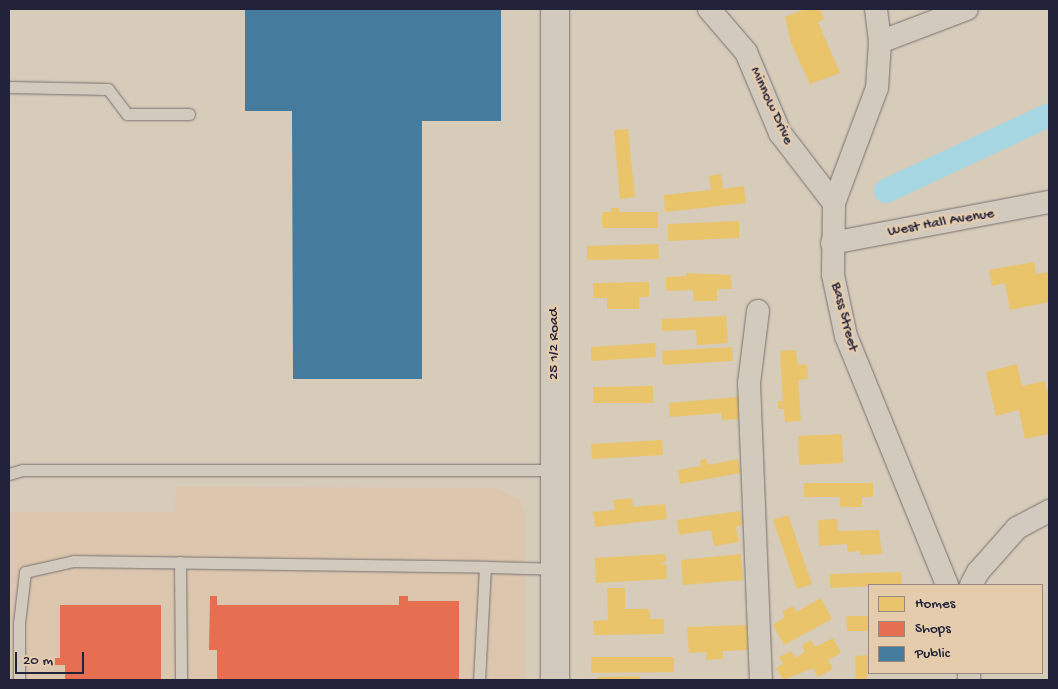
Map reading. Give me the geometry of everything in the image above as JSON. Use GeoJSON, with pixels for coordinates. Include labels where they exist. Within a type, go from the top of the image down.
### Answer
{"type":"FeatureCollection","features":[{"type":"Feature","properties":{"kind":"street","name":"25 1/2 Road"},"geometry":{"type":"LineString","coordinates":[[555,9],[555,680]]}},
{"type":"Feature","properties":{"kind":"street","name":"Minnow Drive"},"geometry":{"type":"LineString","coordinates":[[709,9],[746,52],[780,133],[834,204]]}},
{"type":"Feature","properties":{"kind":"street","name":"Bass Street"},"geometry":{"type":"LineString","coordinates":[[876,9],[880,42],[876,88],[834,204],[833,275],[846,336],[947,584]]}},
{"type":"Feature","properties":{"kind":"street"},"geometry":{"type":"LineString","coordinates":[[880,42],[967,9]]}},
{"type":"Feature","properties":{"kind":"street","name":"West Hall Avenue"},"geometry":{"type":"LineString","coordinates":[[832,243],[1049,202]]}},
{"type":"Feature","properties":{"kind":"street"},"geometry":{"type":"LineString","coordinates":[[758,311],[749,383],[761,680]]}},
{"type":"Feature","properties":{"kind":"street"},"geometry":{"type":"LineString","coordinates":[[972,584],[978,572],[1018,528],[1049,511]]}},
{"type":"Feature","properties":{"kind":"lane"},"geometry":{"type":"LineString","coordinates":[[9,87],[108,89],[128,114],[189,114]]}},
{"type":"Feature","properties":{"kind":"lane"},"geometry":{"type":"LineString","coordinates":[[9,474],[22,470],[555,470]]}},
{"type":"Feature","properties":{"kind":"lane"},"geometry":{"type":"LineString","coordinates":[[19,680],[19,623],[25,572],[74,560],[555,568]]}},
{"type":"Feature","properties":{"kind":"lane"},"geometry":{"type":"LineString","coordinates":[[180,562],[181,680]]}},
{"type":"Feature","properties":{"kind":"lane"},"geometry":{"type":"LineString","coordinates":[[479,680],[485,567]]}},
{"type":"Feature","properties":{"kind":"shaded area"},"geometry":{"type":"Polygon","coordinates":[[[176,487],[496,488],[519,499],[525,514],[525,680],[9,680],[9,512],[175,512],[176,487]]]}},
{"type":"Feature","properties":{"kind":"building: Homes"},"geometry":{"type":"Polygon","coordinates":[[[806,9],[820,9],[824,19],[818,22],[840,73],[810,84],[791,43],[785,17],[806,9]]]}},
{"type":"Feature","properties":{"kind":"building: Homes"},"geometry":{"type":"Polygon","coordinates":[[[628,129],[635,197],[620,199],[614,130],[628,129]]]}},
{"type":"Feature","properties":{"kind":"building: Homes"},"geometry":{"type":"Polygon","coordinates":[[[721,174],[723,189],[744,186],[746,203],[665,212],[664,195],[711,190],[709,176],[721,174]]]}},
{"type":"Feature","properties":{"kind":"building: Homes"},"geometry":{"type":"Polygon","coordinates":[[[611,208],[619,208],[619,212],[658,212],[658,228],[602,228],[602,212],[611,212],[611,208]]]}},
{"type":"Feature","properties":{"kind":"building: Homes"},"geometry":{"type":"Polygon","coordinates":[[[739,221],[739,238],[668,241],[668,224],[739,221]]]}},
{"type":"Feature","properties":{"kind":"building: Homes"},"geometry":{"type":"Polygon","coordinates":[[[658,244],[659,259],[587,260],[587,246],[658,244]]]}},
{"type":"Feature","properties":{"kind":"building: Homes"},"geometry":{"type":"Polygon","coordinates":[[[1034,262],[1036,274],[1049,272],[1049,302],[1010,310],[1005,283],[992,286],[989,270],[1034,262]]]}},
{"type":"Feature","properties":{"kind":"building: Homes"},"geometry":{"type":"Polygon","coordinates":[[[686,273],[731,275],[732,289],[717,289],[717,301],[694,301],[693,290],[666,291],[666,277],[687,276],[686,273]]]}},
{"type":"Feature","properties":{"kind":"building: Homes"},"geometry":{"type":"Polygon","coordinates":[[[649,282],[649,297],[639,297],[639,309],[607,309],[607,298],[593,298],[593,283],[649,282]]]}},
{"type":"Feature","properties":{"kind":"building: Homes"},"geometry":{"type":"Polygon","coordinates":[[[726,316],[728,343],[697,345],[696,330],[662,331],[662,319],[726,316]]]}},
{"type":"Feature","properties":{"kind":"building: Homes"},"geometry":{"type":"Polygon","coordinates":[[[655,343],[656,357],[591,361],[591,347],[655,343]]]}},
{"type":"Feature","properties":{"kind":"building: Homes"},"geometry":{"type":"Polygon","coordinates":[[[732,347],[733,361],[663,365],[662,351],[732,347]]]}},
{"type":"Feature","properties":{"kind":"building: Homes"},"geometry":{"type":"Polygon","coordinates":[[[796,350],[798,365],[807,364],[808,379],[798,380],[801,421],[785,422],[784,409],[778,409],[778,401],[783,401],[780,351],[796,350]]]}},
{"type":"Feature","properties":{"kind":"building: Homes"},"geometry":{"type":"Polygon","coordinates":[[[1017,364],[1022,386],[1045,381],[1049,399],[1049,434],[1025,439],[1019,410],[996,416],[986,372],[1017,364]]]}},
{"type":"Feature","properties":{"kind":"building: Homes"},"geometry":{"type":"Polygon","coordinates":[[[653,386],[653,403],[593,403],[593,387],[653,386]]]}},
{"type":"Feature","properties":{"kind":"building: Homes"},"geometry":{"type":"Polygon","coordinates":[[[739,397],[738,419],[722,420],[721,413],[670,417],[669,403],[739,397]]]}},
{"type":"Feature","properties":{"kind":"building: Homes"},"geometry":{"type":"Polygon","coordinates":[[[842,434],[843,463],[799,465],[798,436],[842,434]]]}},
{"type":"Feature","properties":{"kind":"building: Homes"},"geometry":{"type":"Polygon","coordinates":[[[662,440],[663,455],[592,459],[591,444],[662,440]]]}},
{"type":"Feature","properties":{"kind":"building: Homes"},"geometry":{"type":"Polygon","coordinates":[[[706,459],[708,465],[738,459],[740,473],[680,484],[678,470],[701,466],[700,460],[706,459]]]}},
{"type":"Feature","properties":{"kind":"building: Homes"},"geometry":{"type":"Polygon","coordinates":[[[804,483],[873,483],[873,497],[862,497],[862,507],[840,507],[840,497],[804,497],[804,483]]]}},
{"type":"Feature","properties":{"kind":"building: Homes"},"geometry":{"type":"Polygon","coordinates":[[[632,498],[633,507],[665,504],[667,519],[595,527],[593,512],[615,510],[613,500],[632,498]]]}},
{"type":"Feature","properties":{"kind":"building: Homes"},"geometry":{"type":"Polygon","coordinates":[[[740,511],[742,525],[736,527],[739,542],[714,546],[711,530],[679,535],[677,520],[740,511]]]}},
{"type":"Feature","properties":{"kind":"building: Homes"},"geometry":{"type":"Polygon","coordinates":[[[788,515],[812,584],[797,589],[773,520],[788,515]]]}},
{"type":"Feature","properties":{"kind":"building: Homes"},"geometry":{"type":"Polygon","coordinates":[[[837,519],[838,531],[879,530],[882,554],[860,555],[860,551],[848,552],[847,544],[819,546],[818,520],[837,519]]]}},
{"type":"Feature","properties":{"kind":"building: Homes"},"geometry":{"type":"Polygon","coordinates":[[[665,554],[666,562],[658,563],[666,564],[667,579],[596,583],[595,558],[665,554]]]}},
{"type":"Feature","properties":{"kind":"building: Homes"},"geometry":{"type":"Polygon","coordinates":[[[741,554],[743,580],[683,585],[681,560],[741,554]]]}},
{"type":"Feature","properties":{"kind":"building: Homes"},"geometry":{"type":"Polygon","coordinates":[[[901,572],[902,584],[868,584],[868,586],[830,588],[830,574],[901,572]]]}},
{"type":"Feature","properties":{"kind":"building: Homes"},"geometry":{"type":"Polygon","coordinates":[[[607,588],[625,588],[625,609],[649,609],[650,619],[664,619],[664,634],[594,635],[593,621],[608,620],[607,588]]]}},
{"type":"Feature","properties":{"kind":"building: Homes"},"geometry":{"type":"Polygon","coordinates":[[[821,598],[832,619],[784,645],[773,625],[785,617],[782,612],[793,606],[796,612],[821,598]]]}},
{"type":"Feature","properties":{"kind":"building: Homes"},"geometry":{"type":"Polygon","coordinates":[[[846,616],[868,616],[868,631],[847,631],[846,616]]]}},
{"type":"Feature","properties":{"kind":"building: Homes"},"geometry":{"type":"Polygon","coordinates":[[[747,625],[748,650],[723,651],[723,659],[706,660],[706,652],[689,653],[687,627],[747,625]]]}},
{"type":"Feature","properties":{"kind":"building: Homes"},"geometry":{"type":"Polygon","coordinates":[[[833,638],[841,653],[828,660],[833,669],[818,677],[813,668],[783,680],[776,668],[783,664],[779,657],[791,651],[795,658],[805,652],[802,645],[811,640],[815,647],[833,638]]]}},
{"type":"Feature","properties":{"kind":"building: Homes"},"geometry":{"type":"Polygon","coordinates":[[[868,655],[867,680],[856,680],[855,656],[868,655]]]}},
{"type":"Feature","properties":{"kind":"building: Homes"},"geometry":{"type":"Polygon","coordinates":[[[591,657],[674,657],[674,672],[591,673],[591,657]]]}},
{"type":"Feature","properties":{"kind":"building: Homes"},"geometry":{"type":"Polygon","coordinates":[[[640,676],[640,680],[597,680],[597,677],[640,676]]]}},
{"type":"Feature","properties":{"kind":"building: Shops"},"geometry":{"type":"Polygon","coordinates":[[[210,596],[217,596],[217,605],[399,605],[399,596],[408,596],[408,601],[459,601],[459,680],[217,680],[217,650],[209,650],[210,596]]]}},
{"type":"Feature","properties":{"kind":"building: Shops"},"geometry":{"type":"Polygon","coordinates":[[[60,605],[161,605],[161,680],[65,680],[65,665],[55,665],[55,658],[60,658],[60,605]]]}},
{"type":"Feature","properties":{"kind":"building: Public"},"geometry":{"type":"Polygon","coordinates":[[[245,9],[501,9],[501,121],[422,121],[422,379],[293,379],[292,111],[245,111],[245,9]]]}},
{"type":"Feature","properties":{"kind":"waterway"},"geometry":{"type":"LineString","coordinates":[[886,191],[1049,115]]}}]}
